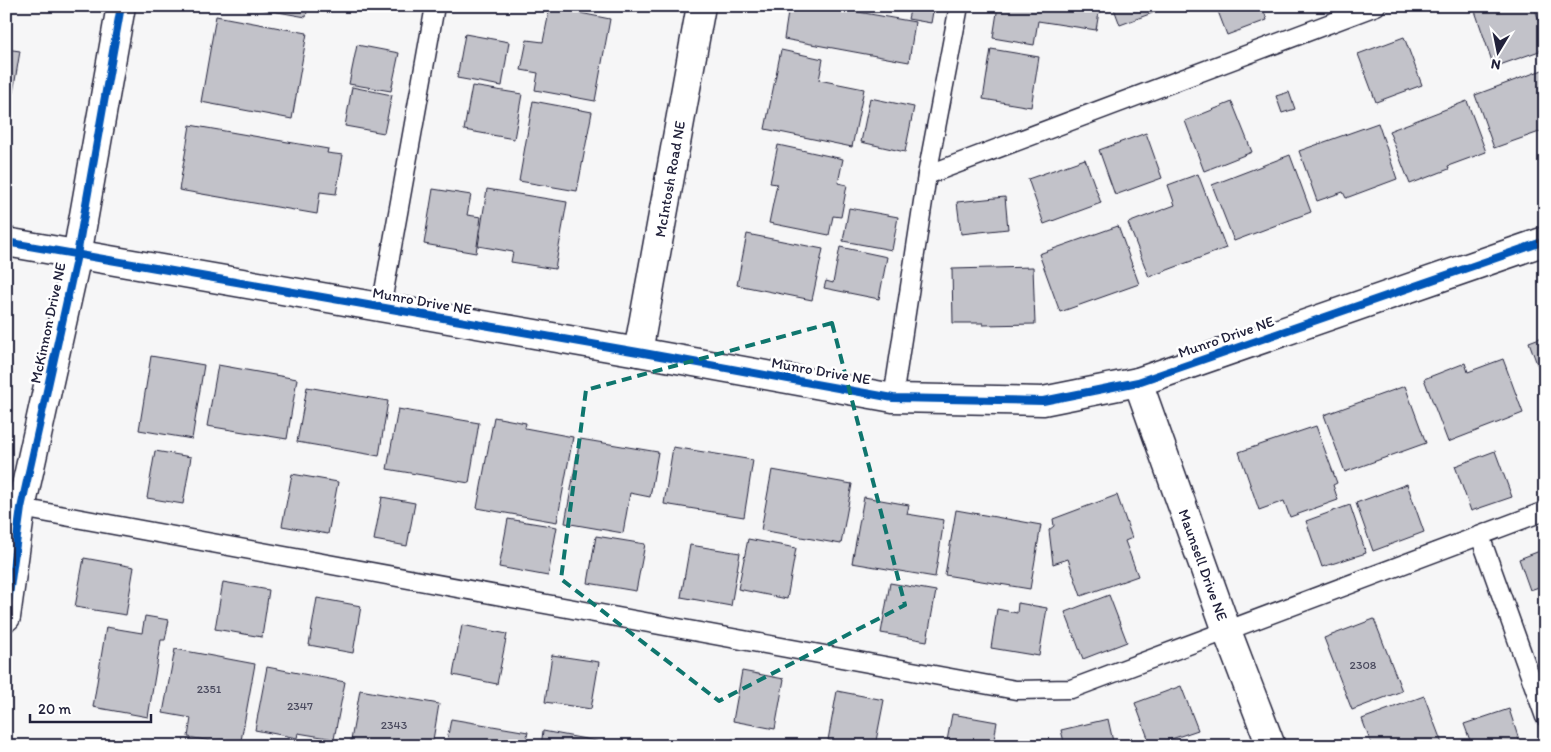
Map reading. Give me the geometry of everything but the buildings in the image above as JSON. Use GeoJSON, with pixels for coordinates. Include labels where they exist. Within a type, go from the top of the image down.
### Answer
{"type":"FeatureCollection","features":[{"type":"Feature","properties":{"kind":"street","name":"McKinnon Drive NE"},"geometry":{"type":"LineString","coordinates":[[6,616],[21,508],[77,255],[121,6]]}},
{"type":"Feature","properties":{"kind":"street","name":"McIntosh Road NE"},"geometry":{"type":"LineString","coordinates":[[638,352],[701,6]]}},
{"type":"Feature","properties":{"kind":"street","name":"Munro Drive NE"},"geometry":{"type":"LineString","coordinates":[[6,242],[893,398],[1044,402],[1138,382],[1545,241]]}},
{"type":"Feature","properties":{"kind":"street","name":"Maunsell Drive NE"},"geometry":{"type":"LineString","coordinates":[[1138,382],[1227,631],[1271,746]]}},
{"type":"Feature","properties":{"kind":"lane"},"geometry":{"type":"LineString","coordinates":[[381,308],[435,6]]}},
{"type":"Feature","properties":{"kind":"lane"},"geometry":{"type":"LineString","coordinates":[[893,398],[927,175],[959,6]]}},
{"type":"Feature","properties":{"kind":"lane"},"geometry":{"type":"LineString","coordinates":[[927,175],[1376,6]]}},
{"type":"Feature","properties":{"kind":"lane"},"geometry":{"type":"LineString","coordinates":[[21,508],[1016,690],[1071,689],[1545,511]]}},
{"type":"Feature","properties":{"kind":"lane"},"geometry":{"type":"LineString","coordinates":[[1480,536],[1545,717]]}},
{"type":"Feature","properties":{"kind":"highlighted area"},"geometry":{"type":"Polygon","coordinates":[[[832,323],[905,605],[719,701],[561,579],[586,390],[832,323]]]}},
{"type":"Feature","properties":{"kind":"cycle path"},"geometry":{"type":"LineString","coordinates":[[6,617],[21,508],[77,255],[121,6]]}},
{"type":"Feature","properties":{"kind":"cycle path"},"geometry":{"type":"LineString","coordinates":[[6,242],[893,398],[1043,401],[1138,382],[1545,241]]}}]}
